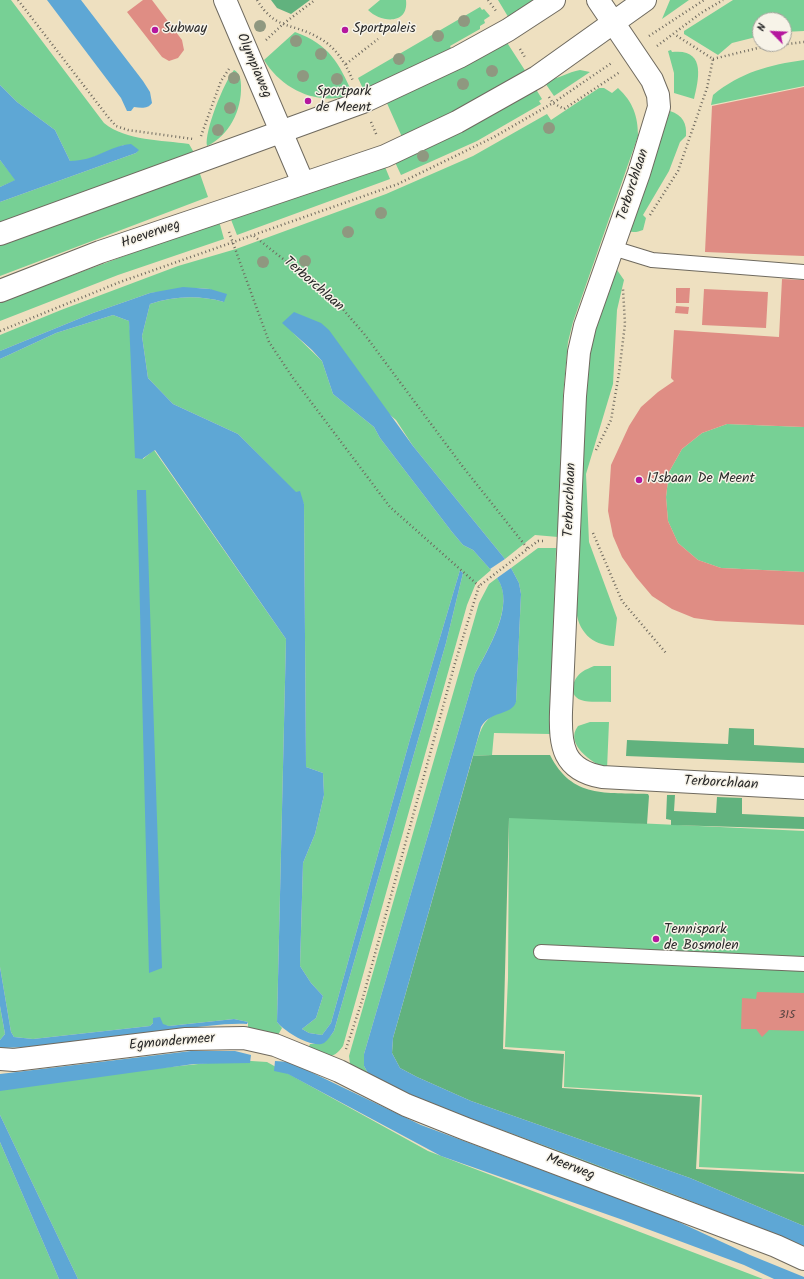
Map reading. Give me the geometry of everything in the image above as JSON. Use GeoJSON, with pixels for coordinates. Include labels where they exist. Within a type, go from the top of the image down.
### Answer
{"type":"FeatureCollection","features":[{"type":"Feature","properties":{"kind":"street","name":"Olympiaweg"},"geometry":{"type":"LineString","coordinates":[[225,0],[281,133]]}},
{"type":"Feature","properties":{"kind":"street"},"geometry":{"type":"LineString","coordinates":[[0,234],[363,102],[418,77],[508,30],[554,0]]}},
{"type":"Feature","properties":{"kind":"street","name":"Terborchlaan"},"geometry":{"type":"LineString","coordinates":[[598,0],[652,80],[658,95],[660,107],[622,251],[585,326],[579,352],[575,396],[570,540],[560,734],[561,745],[572,763],[580,770],[593,776],[615,779],[804,788]]}},
{"type":"Feature","properties":{"kind":"street"},"geometry":{"type":"LineString","coordinates":[[281,133],[303,183],[385,156],[458,122],[537,77],[645,0]]}},
{"type":"Feature","properties":{"kind":"street","name":"Hoeverweg"},"geometry":{"type":"LineString","coordinates":[[0,290],[100,252],[303,183]]}},
{"type":"Feature","properties":{"kind":"street","name":"Egmondermeer"},"geometry":{"type":"LineString","coordinates":[[0,1059],[14,1060],[186,1039],[244,1038],[275,1045],[339,1071]]}},
{"type":"Feature","properties":{"kind":"street","name":"Meerweg"},"geometry":{"type":"LineString","coordinates":[[339,1071],[406,1105],[776,1246],[804,1260]]}},
{"type":"Feature","properties":{"kind":"lane"},"geometry":{"type":"LineString","coordinates":[[622,251],[652,260],[804,272]]}},
{"type":"Feature","properties":{"kind":"lane"},"geometry":{"type":"LineString","coordinates":[[541,952],[804,964]]}},
{"type":"Feature","properties":{"kind":"path"},"geometry":{"type":"LineString","coordinates":[[18,0],[108,118],[116,126],[128,130],[189,137],[199,142],[226,73],[249,56],[283,24],[315,0]]}},
{"type":"Feature","properties":{"kind":"path"},"geometry":{"type":"LineString","coordinates":[[257,0],[265,13],[276,21],[319,38],[335,50],[346,64],[378,39]]}},
{"type":"Feature","properties":{"kind":"path"},"geometry":{"type":"LineString","coordinates":[[0,331],[120,282],[398,184],[433,168],[494,137],[553,103],[675,18],[704,0]]}},
{"type":"Feature","properties":{"kind":"path"},"geometry":{"type":"LineString","coordinates":[[723,0],[701,13],[674,34],[713,59],[762,47],[804,42]]}},
{"type":"Feature","properties":{"kind":"path"},"geometry":{"type":"LineString","coordinates":[[649,217],[678,171],[707,88],[713,59]]}},
{"type":"Feature","properties":{"kind":"path","name":"Terborchlaan"},"geometry":{"type":"LineString","coordinates":[[254,236],[334,300],[364,335],[463,467],[528,549]]}},
{"type":"Feature","properties":{"kind":"path"},"geometry":{"type":"LineString","coordinates":[[233,243],[268,342],[390,507],[479,586]]}},
{"type":"Feature","properties":{"kind":"path"},"geometry":{"type":"LineString","coordinates":[[595,456],[612,420],[619,373],[625,324],[622,251]]}},
{"type":"Feature","properties":{"kind":"path"},"geometry":{"type":"LineString","coordinates":[[592,532],[604,564],[622,601],[666,653]]}},
{"type":"Feature","properties":{"kind":"path"},"geometry":{"type":"LineString","coordinates":[[339,1071],[362,1001],[455,663],[479,586],[538,541],[570,540]]}},
{"type":"Feature","properties":{"kind":"green space"},"geometry":{"type":"Polygon","coordinates":[[[0,0],[11,0],[104,123],[123,133],[145,139],[189,144],[196,156],[0,228],[0,202],[136,153],[138,150],[124,145],[84,161],[70,161],[55,130],[17,102],[0,85],[0,0]]]}},
{"type":"Feature","properties":{"kind":"green space"},"geometry":{"type":"Polygon","coordinates":[[[271,0],[310,0],[291,14],[277,8],[271,0]]]}},
{"type":"Feature","properties":{"kind":"green space"},"geometry":{"type":"Polygon","coordinates":[[[380,0],[406,0],[406,8],[399,18],[387,19],[380,17],[368,10],[380,0]]]}},
{"type":"Feature","properties":{"kind":"green space"},"geometry":{"type":"Polygon","coordinates":[[[498,0],[540,0],[510,20],[498,0]]]}},
{"type":"Feature","properties":{"kind":"green space"},"geometry":{"type":"Polygon","coordinates":[[[670,0],[689,0],[662,19],[670,0]]]}},
{"type":"Feature","properties":{"kind":"green space"},"geometry":{"type":"Polygon","coordinates":[[[733,0],[804,0],[804,31],[792,32],[792,12],[752,12],[752,38],[732,43],[718,55],[684,34],[684,31],[733,0]]]}},
{"type":"Feature","properties":{"kind":"green space"},"geometry":{"type":"Polygon","coordinates":[[[480,7],[490,16],[484,20],[485,23],[480,26],[480,29],[450,46],[453,52],[365,93],[358,78],[480,7]]]}},
{"type":"Feature","properties":{"kind":"green space"},"geometry":{"type":"Polygon","coordinates":[[[295,32],[317,43],[332,56],[343,73],[353,94],[340,98],[315,97],[302,93],[291,87],[272,71],[264,60],[295,32]]]}},
{"type":"Feature","properties":{"kind":"green space"},"geometry":{"type":"Polygon","coordinates":[[[506,41],[526,72],[466,107],[402,137],[386,101],[506,41]]]}},
{"type":"Feature","properties":{"kind":"green space"},"geometry":{"type":"Polygon","coordinates":[[[671,50],[672,52],[683,52],[690,55],[698,66],[694,99],[674,93],[674,73],[668,51],[671,50]]]}},
{"type":"Feature","properties":{"kind":"green space"},"geometry":{"type":"Polygon","coordinates":[[[804,60],[804,86],[711,105],[713,95],[745,75],[767,67],[804,60]]]}},
{"type":"Feature","properties":{"kind":"green space"},"geometry":{"type":"Polygon","coordinates":[[[234,70],[239,75],[241,84],[241,95],[236,113],[233,121],[222,136],[207,146],[209,130],[216,107],[225,85],[234,70]]]}},
{"type":"Feature","properties":{"kind":"green space"},"geometry":{"type":"Polygon","coordinates":[[[580,70],[590,72],[554,96],[543,80],[552,79],[580,70]]]}},
{"type":"Feature","properties":{"kind":"green space"},"geometry":{"type":"Polygon","coordinates":[[[534,86],[542,99],[539,101],[541,104],[477,141],[401,175],[393,158],[534,86]]]}},
{"type":"Feature","properties":{"kind":"green space"},"geometry":{"type":"Polygon","coordinates":[[[599,88],[604,88],[612,93],[618,88],[623,93],[634,110],[638,136],[573,322],[568,342],[563,396],[558,537],[535,535],[505,559],[413,446],[396,420],[292,332],[322,361],[333,394],[374,427],[380,438],[452,532],[463,545],[473,550],[491,570],[476,583],[467,605],[343,1046],[339,1051],[331,1056],[318,1054],[308,1049],[310,1044],[317,1044],[324,1041],[330,1037],[334,1031],[446,643],[463,573],[460,570],[410,739],[331,1023],[322,1035],[309,1033],[302,1029],[316,1018],[323,996],[311,983],[300,966],[303,863],[315,834],[324,795],[323,773],[306,767],[304,504],[296,493],[238,434],[173,404],[148,378],[142,336],[150,304],[168,299],[187,297],[205,298],[224,302],[210,289],[197,288],[150,293],[93,313],[0,351],[0,335],[61,310],[178,266],[236,249],[386,194],[473,156],[547,114],[551,120],[599,88]]]}},
{"type":"Feature","properties":{"kind":"green space"},"geometry":{"type":"Polygon","coordinates":[[[670,111],[678,115],[683,120],[686,128],[686,136],[680,142],[669,171],[643,215],[646,218],[643,230],[636,232],[628,231],[670,111]]]}},
{"type":"Feature","properties":{"kind":"green space"},"geometry":{"type":"Polygon","coordinates":[[[0,160],[16,180],[0,187],[0,160]]]}},
{"type":"Feature","properties":{"kind":"green space"},"geometry":{"type":"Polygon","coordinates":[[[383,162],[390,179],[237,235],[230,217],[383,162]]]}},
{"type":"Feature","properties":{"kind":"green space"},"geometry":{"type":"Polygon","coordinates":[[[199,171],[208,197],[0,276],[0,245],[199,171]]]}},
{"type":"Feature","properties":{"kind":"green space"},"geometry":{"type":"Polygon","coordinates":[[[219,221],[224,239],[118,275],[0,321],[0,302],[219,221]]]}},
{"type":"Feature","properties":{"kind":"green space"},"geometry":{"type":"Polygon","coordinates":[[[615,267],[624,280],[617,310],[613,384],[586,474],[589,542],[617,618],[614,646],[592,640],[583,630],[577,617],[576,609],[588,354],[615,267]]]}},
{"type":"Feature","properties":{"kind":"green space"},"geometry":{"type":"Polygon","coordinates":[[[113,315],[129,321],[143,459],[154,450],[286,639],[277,1022],[282,1028],[278,1035],[248,1029],[248,1022],[234,1019],[169,1026],[153,1023],[150,1026],[33,1039],[14,1037],[11,1032],[0,967],[0,359],[56,333],[113,315]]]}},
{"type":"Feature","properties":{"kind":"green space"},"geometry":{"type":"Polygon","coordinates":[[[727,424],[804,427],[804,572],[721,568],[698,560],[678,543],[668,521],[666,497],[669,472],[682,449],[702,433],[727,424]]]}},
{"type":"Feature","properties":{"kind":"green space"},"geometry":{"type":"Polygon","coordinates":[[[538,548],[556,548],[550,734],[494,733],[492,755],[473,756],[482,727],[490,717],[516,702],[521,594],[519,583],[511,568],[538,548]]]}},
{"type":"Feature","properties":{"kind":"green space"},"geometry":{"type":"Polygon","coordinates":[[[497,578],[502,589],[502,613],[493,639],[475,674],[364,1054],[364,1066],[369,1075],[404,1094],[606,1168],[706,1207],[804,1249],[804,1255],[700,1213],[442,1117],[355,1073],[350,1064],[349,1056],[479,603],[489,584],[497,578]]]}},
{"type":"Feature","properties":{"kind":"green space"},"geometry":{"type":"Polygon","coordinates":[[[594,666],[611,666],[611,702],[585,701],[577,698],[574,694],[573,686],[576,678],[584,671],[594,666]]]}},
{"type":"Feature","properties":{"kind":"green space"},"geometry":{"type":"Polygon","coordinates":[[[590,722],[609,722],[607,769],[588,758],[577,746],[575,733],[578,726],[590,722]]]}},
{"type":"Feature","properties":{"kind":"green space"},"geometry":{"type":"Polygon","coordinates":[[[729,728],[754,729],[754,745],[804,748],[804,763],[626,756],[627,740],[728,744],[729,728]]]}},
{"type":"Feature","properties":{"kind":"green space"},"geometry":{"type":"Polygon","coordinates":[[[550,755],[559,769],[569,779],[580,786],[604,792],[648,794],[649,796],[647,824],[509,818],[503,1049],[564,1054],[562,1088],[700,1097],[696,1169],[804,1174],[804,1226],[690,1178],[471,1101],[400,1068],[392,1053],[393,1038],[473,756],[550,755]]]}},
{"type":"Feature","properties":{"kind":"green space"},"geometry":{"type":"Polygon","coordinates":[[[667,795],[675,795],[674,811],[716,813],[717,797],[742,798],[742,814],[804,817],[804,829],[671,825],[671,820],[666,819],[667,795]]]}},
{"type":"Feature","properties":{"kind":"green space","name":"Tennispark de Bosmolen"},"geometry":{"type":"Polygon","coordinates":[[[509,817],[804,831],[804,1172],[699,1167],[702,1095],[564,1087],[565,1051],[505,1047],[508,978],[509,817]]]}},
{"type":"Feature","properties":{"kind":"green space"},"geometry":{"type":"Polygon","coordinates":[[[0,1006],[5,1034],[0,1040],[0,1006]]]}},
{"type":"Feature","properties":{"kind":"green space"},"geometry":{"type":"Polygon","coordinates":[[[236,1060],[267,1062],[428,1151],[763,1279],[78,1279],[0,1115],[0,1085],[236,1060]]]}},
{"type":"Feature","properties":{"kind":"green space"},"geometry":{"type":"Polygon","coordinates":[[[0,1142],[59,1279],[0,1279],[0,1142]]]}},
{"type":"Feature","properties":{"kind":"water"},"geometry":{"type":"Polygon","coordinates":[[[47,0],[81,0],[143,81],[150,92],[152,103],[150,105],[144,108],[134,107],[131,111],[127,111],[121,98],[47,0]]]}},
{"type":"Feature","properties":{"kind":"water"},"geometry":{"type":"Polygon","coordinates":[[[0,85],[17,102],[55,130],[70,161],[87,159],[123,145],[131,144],[139,150],[136,153],[0,202],[0,187],[15,180],[0,160],[0,85]]]}},
{"type":"Feature","properties":{"kind":"water"},"geometry":{"type":"Polygon","coordinates":[[[183,287],[210,289],[227,294],[224,302],[205,298],[187,297],[168,299],[150,304],[142,336],[148,378],[173,404],[238,434],[296,492],[300,491],[304,504],[306,767],[323,773],[324,795],[315,834],[303,863],[300,966],[311,983],[323,996],[316,1018],[302,1029],[309,1033],[322,1035],[331,1023],[410,739],[460,570],[463,573],[446,643],[334,1031],[324,1043],[319,1044],[313,1044],[299,1038],[277,1022],[286,639],[155,450],[142,459],[135,458],[129,321],[113,315],[56,333],[0,359],[0,351],[93,313],[150,293],[183,287]]]}},
{"type":"Feature","properties":{"kind":"water"},"geometry":{"type":"Polygon","coordinates":[[[294,312],[321,323],[329,330],[413,446],[505,559],[490,569],[473,550],[463,545],[380,438],[374,427],[333,394],[322,361],[282,323],[294,312]]]}},
{"type":"Feature","properties":{"kind":"water"},"geometry":{"type":"Polygon","coordinates":[[[137,490],[146,490],[162,968],[149,973],[137,490]]]}},
{"type":"Feature","properties":{"kind":"water"},"geometry":{"type":"Polygon","coordinates":[[[511,568],[519,583],[521,594],[516,702],[510,709],[490,718],[481,727],[393,1038],[392,1053],[400,1068],[471,1101],[690,1178],[804,1226],[804,1249],[755,1227],[656,1187],[404,1094],[369,1075],[364,1066],[364,1054],[475,674],[493,640],[502,614],[502,589],[497,578],[511,568]]]}},
{"type":"Feature","properties":{"kind":"water"},"geometry":{"type":"Polygon","coordinates":[[[0,967],[11,1032],[14,1037],[33,1039],[150,1026],[153,1023],[153,1018],[160,1017],[163,1024],[169,1026],[234,1019],[248,1022],[247,1024],[213,1025],[68,1043],[0,1048],[0,1040],[5,1034],[0,1006],[0,967]]]}},
{"type":"Feature","properties":{"kind":"water"},"geometry":{"type":"Polygon","coordinates":[[[191,1051],[235,1051],[251,1055],[250,1063],[194,1064],[0,1091],[0,1074],[191,1051]]]}},
{"type":"Feature","properties":{"kind":"water"},"geometry":{"type":"Polygon","coordinates":[[[275,1061],[290,1062],[421,1125],[668,1217],[750,1255],[804,1277],[804,1279],[774,1279],[744,1265],[623,1220],[441,1156],[288,1074],[274,1071],[275,1061]]]}},
{"type":"Feature","properties":{"kind":"water"},"geometry":{"type":"Polygon","coordinates":[[[0,1115],[78,1279],[59,1279],[0,1142],[0,1115]]]}},
{"type":"Feature","properties":{"kind":"building"},"geometry":{"type":"Polygon","coordinates":[[[143,0],[152,0],[182,40],[184,50],[178,58],[169,61],[162,57],[127,12],[143,0]]]}},
{"type":"Feature","properties":{"kind":"building"},"geometry":{"type":"Polygon","coordinates":[[[804,87],[804,256],[705,252],[712,106],[804,87]]]}},
{"type":"Feature","properties":{"kind":"building","name":"IJsbaan De Meent"},"geometry":{"type":"Polygon","coordinates":[[[782,279],[804,280],[804,427],[727,424],[702,433],[682,449],[669,472],[666,497],[668,521],[678,543],[698,560],[721,568],[804,572],[804,625],[716,621],[694,618],[672,609],[652,596],[622,557],[613,536],[608,511],[611,465],[629,426],[641,407],[658,392],[674,381],[671,378],[674,330],[779,337],[782,279]]]}},
{"type":"Feature","properties":{"kind":"building"},"geometry":{"type":"Polygon","coordinates":[[[676,288],[690,288],[689,303],[676,303],[676,288]]]}},
{"type":"Feature","properties":{"kind":"building"},"geometry":{"type":"Polygon","coordinates":[[[704,289],[768,292],[766,328],[702,325],[704,289]]]}},
{"type":"Feature","properties":{"kind":"building"},"geometry":{"type":"Polygon","coordinates":[[[676,306],[689,307],[688,314],[675,313],[676,306]]]}},
{"type":"Feature","properties":{"kind":"building"},"geometry":{"type":"Polygon","coordinates":[[[757,992],[804,993],[804,1031],[769,1030],[762,1037],[756,1029],[741,1029],[742,998],[756,999],[757,992]]]}},
{"type":"Feature","properties":{"kind":"place","name":"Subway"},"geometry":{"type":"Point","coordinates":[155,30]}},
{"type":"Feature","properties":{"kind":"place","name":"Sportpaleis"},"geometry":{"type":"Point","coordinates":[345,30]}},
{"type":"Feature","properties":{"kind":"place","name":"Sportpark de Meent"},"geometry":{"type":"Point","coordinates":[308,101]}},
{"type":"Feature","properties":{"kind":"place","name":"IJsbaan De Meent"},"geometry":{"type":"Point","coordinates":[639,480]}},
{"type":"Feature","properties":{"kind":"place","name":"Tennispark de Bosmolen"},"geometry":{"type":"Point","coordinates":[656,939]}}]}
